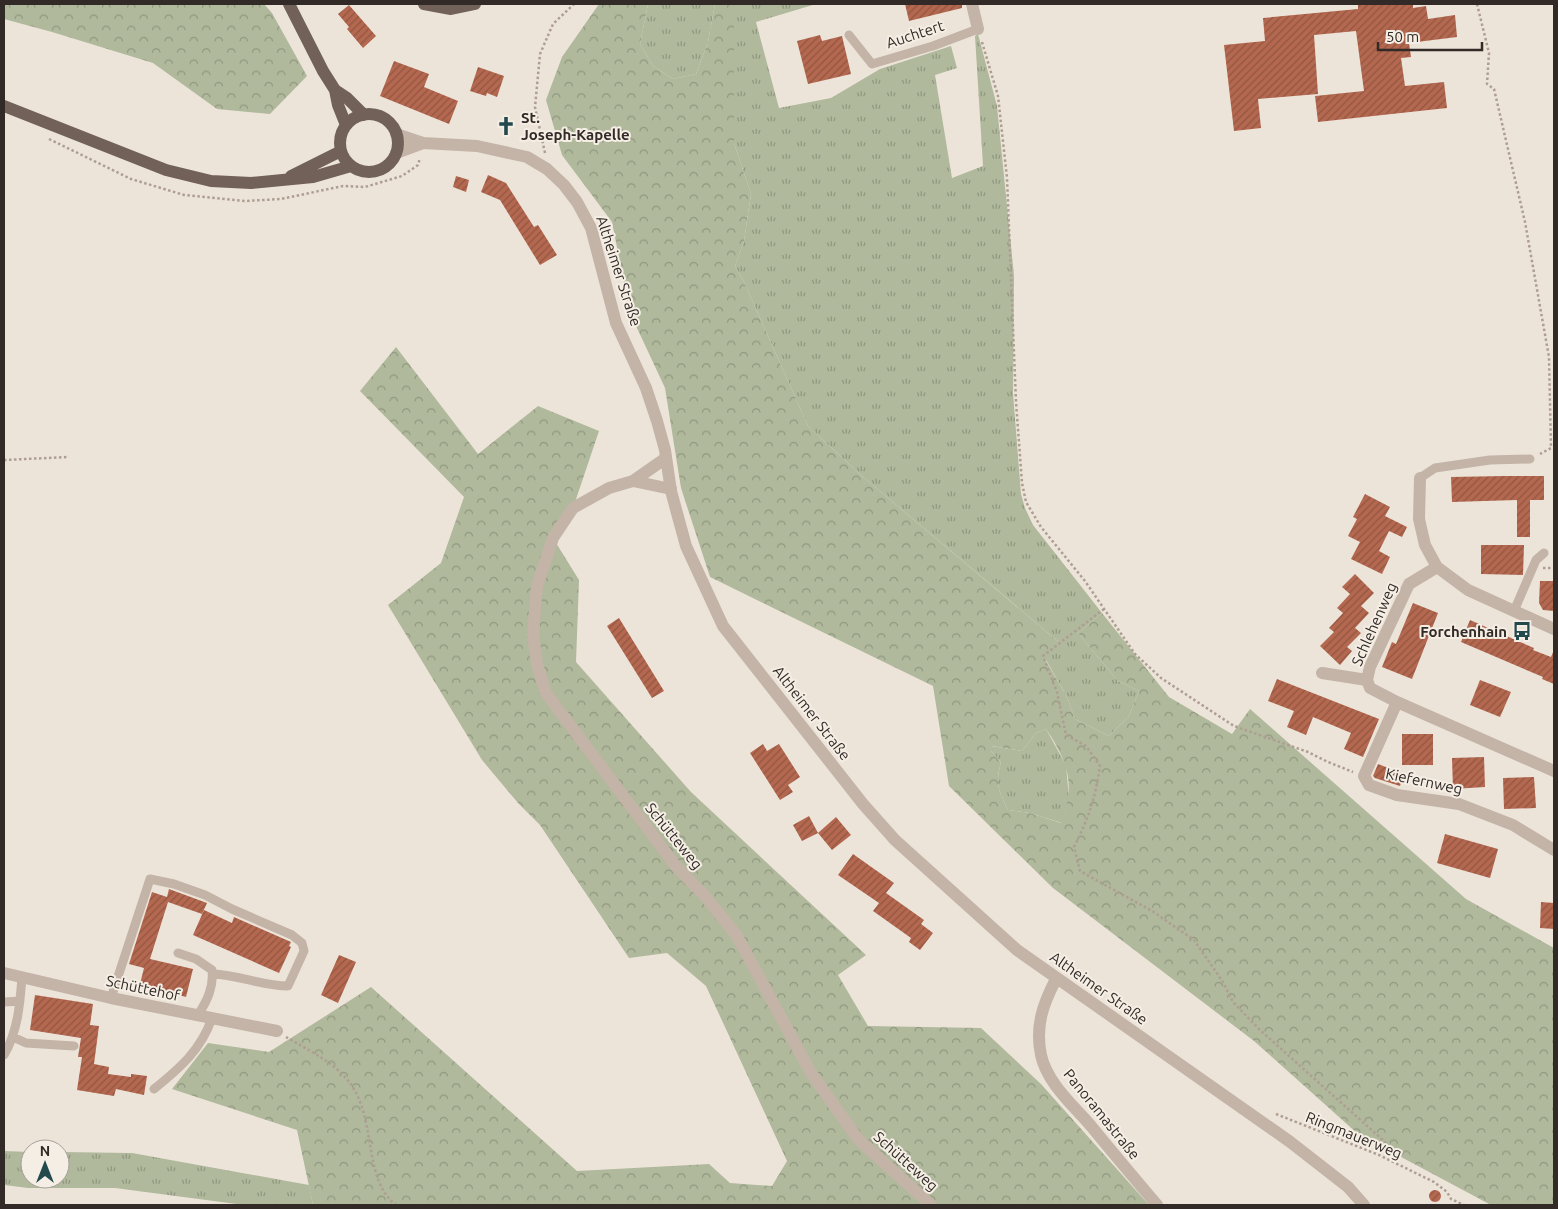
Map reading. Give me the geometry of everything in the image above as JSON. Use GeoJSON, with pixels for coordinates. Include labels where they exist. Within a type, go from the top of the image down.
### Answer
{"type":"FeatureCollection","features":[{"type":"Feature","properties":{"kind":"main road"},"geometry":{"type":"LineString","coordinates":[[289,4],[334,90],[346,125]]}},
{"type":"Feature","properties":{"kind":"main road"},"geometry":{"type":"LineString","coordinates":[[424,4],[451,10],[475,4]]}},
{"type":"Feature","properties":{"kind":"main road"},"geometry":{"type":"LineString","coordinates":[[334,90],[347,98],[364,115]]}},
{"type":"Feature","properties":{"kind":"main road"},"geometry":{"type":"LineString","coordinates":[[4,106],[166,170],[219,182],[251,184],[313,177],[351,166]]}},
{"type":"Feature","properties":{"kind":"main road"},"geometry":{"type":"LineString","coordinates":[[364,115],[384,118],[396,134],[398,143],[392,161],[386,167],[377,171],[359,171],[345,160],[341,151],[340,142],[346,125],[354,118],[364,115]]}},
{"type":"Feature","properties":{"kind":"main road"},"geometry":{"type":"LineString","coordinates":[[285,179],[341,151]]}},
{"type":"Feature","properties":{"kind":"street"},"geometry":{"type":"LineString","coordinates":[[973,9],[978,29]]}},
{"type":"Feature","properties":{"kind":"street","name":"Altheimer Straße"},"geometry":{"type":"LineString","coordinates":[[396,134],[423,143],[457,144],[501,150],[527,157],[547,169],[564,185],[577,202],[591,228],[616,323],[646,388],[657,421],[671,488],[686,546],[724,626],[743,653],[863,804],[895,840],[1017,950],[1289,1141],[1348,1187],[1364,1205]]}},
{"type":"Feature","properties":{"kind":"street","name":"Altheimer Straße"},"geometry":{"type":"LineString","coordinates":[[396,153],[423,143]]}},
{"type":"Feature","properties":{"kind":"street","name":"Schütteweg"},"geometry":{"type":"LineString","coordinates":[[666,458],[633,481],[609,488],[573,508],[553,538],[537,586],[534,635],[537,664],[546,693],[675,866],[705,896],[738,936],[811,1073],[858,1139],[931,1205]]}},
{"type":"Feature","properties":{"kind":"street"},"geometry":{"type":"LineString","coordinates":[[1420,478],[1419,519],[1425,545],[1437,567],[1468,590],[1554,629]]}},
{"type":"Feature","properties":{"kind":"street","name":"Schütteweg"},"geometry":{"type":"LineString","coordinates":[[633,481],[671,488]]}},
{"type":"Feature","properties":{"kind":"street","name":"Schlehenweg"},"geometry":{"type":"LineString","coordinates":[[1367,680],[1370,667],[1409,584],[1437,567]]}},
{"type":"Feature","properties":{"kind":"street"},"geometry":{"type":"LineString","coordinates":[[1322,673],[1367,680],[1370,688],[1397,702],[1554,771]]}},
{"type":"Feature","properties":{"kind":"street","name":"Kiefernweg"},"geometry":{"type":"LineString","coordinates":[[1397,702],[1364,776],[1369,785],[1397,795],[1459,804],[1513,825],[1554,850]]}},
{"type":"Feature","properties":{"kind":"street","name":"Schüttehof"},"geometry":{"type":"LineString","coordinates":[[4,973],[111,998],[276,1031]]}},
{"type":"Feature","properties":{"kind":"street","name":"Panoramastraße"},"geometry":{"type":"LineString","coordinates":[[1056,979],[1044,1001],[1041,1012],[1038,1031],[1041,1056],[1053,1081],[1157,1205]]}},
{"type":"Feature","properties":{"kind":"lane"},"geometry":{"type":"LineString","coordinates":[[963,4],[973,9]]}},
{"type":"Feature","properties":{"kind":"lane","name":"Auchtert"},"geometry":{"type":"LineString","coordinates":[[849,35],[872,64],[933,46],[978,29]]}},
{"type":"Feature","properties":{"kind":"lane"},"geometry":{"type":"LineString","coordinates":[[1420,478],[1435,468],[1490,460],[1530,459]]}},
{"type":"Feature","properties":{"kind":"lane"},"geometry":{"type":"LineString","coordinates":[[1514,611],[1536,560],[1544,552]]}},
{"type":"Feature","properties":{"kind":"lane"},"geometry":{"type":"LineString","coordinates":[[111,998],[150,879],[174,884],[205,895],[292,935],[302,943],[304,952],[288,986],[272,986],[226,975],[213,974]]}},
{"type":"Feature","properties":{"kind":"lane"},"geometry":{"type":"LineString","coordinates":[[178,953],[196,959],[209,966],[212,970],[214,980],[212,990],[198,1016]]}},
{"type":"Feature","properties":{"kind":"lane"},"geometry":{"type":"LineString","coordinates":[[4,1055],[13,1037],[18,1020],[22,977]]}},
{"type":"Feature","properties":{"kind":"lane"},"geometry":{"type":"LineString","coordinates":[[4,1002],[20,1001]]}},
{"type":"Feature","properties":{"kind":"lane"},"geometry":{"type":"LineString","coordinates":[[154,1088],[169,1077],[194,1053],[206,1035],[212,1018]]}},
{"type":"Feature","properties":{"kind":"lane"},"geometry":{"type":"LineString","coordinates":[[13,1037],[26,1043],[74,1046]]}},
{"type":"Feature","properties":{"kind":"path"},"geometry":{"type":"LineString","coordinates":[[547,169],[544,143],[535,106],[540,54],[553,24],[574,4]]}},
{"type":"Feature","properties":{"kind":"path"},"geometry":{"type":"LineString","coordinates":[[1477,4],[1489,53],[1487,84],[1494,89],[1525,222],[1549,357],[1551,448],[1530,459]]}},
{"type":"Feature","properties":{"kind":"path"},"geometry":{"type":"LineString","coordinates":[[978,29],[998,96],[1008,178],[1016,402],[1022,483],[1026,502],[1041,527],[1085,581],[1135,654],[1161,678],[1234,726],[1308,752],[1364,776]]}},
{"type":"Feature","properties":{"kind":"path"},"geometry":{"type":"LineString","coordinates":[[4,460],[69,457]]}},
{"type":"Feature","properties":{"kind":"path"},"geometry":{"type":"LineString","coordinates":[[1104,609],[1043,656],[1057,692],[1066,735],[1086,746],[1100,766],[1095,796],[1088,820],[1074,846],[1080,871],[1152,911],[1194,940],[1223,982],[1233,1002],[1260,1030],[1385,1142],[1379,1155]]}},
{"type":"Feature","properties":{"kind":"path"},"geometry":{"type":"LineString","coordinates":[[276,1031],[334,1066],[355,1090],[365,1114],[376,1175],[388,1199],[396,1205]]}},
{"type":"Feature","properties":{"kind":"path","name":"Ringmauerweg"},"geometry":{"type":"LineString","coordinates":[[1273,1113],[1379,1155],[1434,1182],[1447,1192],[1451,1199],[1464,1205]]}},
{"type":"Feature","properties":{"kind":"green space"},"geometry":{"type":"Polygon","coordinates":[[[4,4],[264,4],[272,13],[307,76],[270,114],[217,109],[153,63],[4,19],[4,4]]]}},
{"type":"Feature","properties":{"kind":"green space"},"geometry":{"type":"Polygon","coordinates":[[[599,4],[648,4],[640,44],[653,66],[673,79],[696,74],[708,42],[715,4],[734,4],[734,143],[751,194],[744,241],[735,266],[744,282],[808,426],[862,476],[1061,644],[1045,659],[1067,697],[1075,719],[1109,736],[1129,716],[1139,691],[1118,681],[1078,633],[1102,613],[1169,697],[1232,734],[1250,709],[1466,899],[1554,948],[1554,1205],[1491,1205],[1358,1134],[1254,1041],[1053,888],[949,786],[933,686],[710,577],[681,488],[665,388],[630,313],[612,222],[562,155],[546,100],[562,57],[599,4]],[[1046,729],[1036,733],[1022,751],[992,746],[991,751],[1001,762],[998,782],[1008,810],[1030,813],[1061,823],[1066,809],[1069,785],[1064,763],[1046,729]]]}},
{"type":"Feature","properties":{"kind":"green space"},"geometry":{"type":"Polygon","coordinates":[[[648,4],[715,4],[708,42],[696,74],[673,79],[653,66],[640,44],[648,4]]]}},
{"type":"Feature","properties":{"kind":"green space"},"geometry":{"type":"Polygon","coordinates":[[[734,4],[816,4],[756,22],[779,108],[831,98],[880,69],[951,46],[957,68],[935,75],[952,178],[983,166],[975,36],[978,34],[997,106],[1014,276],[1013,393],[1021,494],[1033,525],[1102,613],[1078,633],[1118,681],[1139,691],[1129,716],[1109,736],[1075,719],[1067,697],[1045,658],[1060,643],[862,476],[808,426],[744,282],[735,266],[744,241],[751,194],[734,143],[734,4]]]}},
{"type":"Feature","properties":{"kind":"green space"},"geometry":{"type":"Polygon","coordinates":[[[396,347],[478,454],[538,406],[599,431],[573,508],[553,538],[579,580],[576,662],[691,792],[866,955],[838,975],[868,1026],[981,1028],[1041,1084],[1149,1205],[313,1205],[297,1130],[172,1089],[208,1043],[269,1052],[371,987],[577,1171],[709,1164],[730,1183],[772,1186],[787,1161],[706,986],[667,953],[629,958],[540,825],[518,803],[482,760],[388,605],[441,563],[464,497],[360,391],[396,347]]]}},
{"type":"Feature","properties":{"kind":"green space"},"geometry":{"type":"Polygon","coordinates":[[[1046,729],[1066,765],[1069,798],[1062,823],[1030,813],[1008,810],[998,782],[1001,762],[991,751],[991,746],[1022,751],[1036,733],[1046,729]]]}},
{"type":"Feature","properties":{"kind":"green space"},"geometry":{"type":"Polygon","coordinates":[[[4,1151],[20,1152],[20,1187],[4,1185],[4,1151]]]}},
{"type":"Feature","properties":{"kind":"green space"},"geometry":{"type":"Polygon","coordinates":[[[70,1152],[132,1153],[309,1185],[313,1205],[244,1205],[115,1188],[70,1188],[70,1152]]]}},
{"type":"Feature","properties":{"kind":"building"},"geometry":{"type":"Polygon","coordinates":[[[905,4],[962,4],[962,8],[909,21],[905,4]]]}},
{"type":"Feature","properties":{"kind":"building"},"geometry":{"type":"Polygon","coordinates":[[[1358,4],[1413,4],[1413,8],[1426,6],[1428,19],[1455,15],[1457,37],[1409,43],[1411,57],[1401,58],[1405,86],[1444,82],[1447,108],[1318,122],[1315,96],[1364,91],[1356,31],[1314,35],[1318,94],[1258,99],[1261,128],[1234,131],[1224,45],[1265,41],[1263,18],[1358,9],[1358,4]]]}},
{"type":"Feature","properties":{"kind":"building"},"geometry":{"type":"Polygon","coordinates":[[[349,5],[376,36],[363,48],[347,29],[349,27],[338,14],[349,5]]]}},
{"type":"Feature","properties":{"kind":"building"},"geometry":{"type":"Polygon","coordinates":[[[820,35],[822,41],[842,36],[851,74],[808,84],[797,41],[820,35]]]}},
{"type":"Feature","properties":{"kind":"building"},"geometry":{"type":"Polygon","coordinates":[[[394,61],[429,74],[424,87],[458,101],[449,124],[380,96],[394,61]]]}},
{"type":"Feature","properties":{"kind":"building"},"geometry":{"type":"Polygon","coordinates":[[[478,67],[504,76],[497,97],[487,93],[486,96],[470,91],[478,67]]]}},
{"type":"Feature","properties":{"kind":"building"},"geometry":{"type":"Polygon","coordinates":[[[488,175],[506,183],[534,227],[538,225],[557,255],[540,265],[500,200],[481,192],[488,175]]]}},
{"type":"Feature","properties":{"kind":"building"},"geometry":{"type":"Polygon","coordinates":[[[456,176],[469,180],[466,192],[453,187],[456,176]]]}},
{"type":"Feature","properties":{"kind":"building"},"geometry":{"type":"Polygon","coordinates":[[[1544,476],[1544,500],[1530,500],[1530,537],[1517,537],[1517,500],[1452,502],[1451,477],[1544,476]]]}},
{"type":"Feature","properties":{"kind":"building"},"geometry":{"type":"Polygon","coordinates":[[[1365,494],[1390,507],[1385,516],[1407,527],[1402,537],[1389,531],[1379,551],[1390,557],[1382,574],[1351,559],[1360,542],[1348,536],[1357,519],[1353,517],[1365,494]]]}},
{"type":"Feature","properties":{"kind":"building"},"geometry":{"type":"Polygon","coordinates":[[[1481,545],[1524,545],[1523,575],[1481,574],[1481,545]]]}},
{"type":"Feature","properties":{"kind":"building"},"geometry":{"type":"Polygon","coordinates":[[[1355,574],[1374,593],[1361,606],[1369,613],[1355,628],[1361,633],[1347,647],[1352,651],[1340,665],[1320,646],[1334,632],[1329,628],[1343,613],[1337,608],[1350,594],[1342,587],[1355,574]]]}},
{"type":"Feature","properties":{"kind":"building"},"geometry":{"type":"Polygon","coordinates":[[[1540,581],[1554,581],[1554,611],[1543,610],[1539,603],[1540,581]]]}},
{"type":"Feature","properties":{"kind":"building"},"geometry":{"type":"Polygon","coordinates":[[[1413,603],[1438,613],[1412,679],[1382,667],[1392,642],[1396,644],[1413,603]]]}},
{"type":"Feature","properties":{"kind":"building"},"geometry":{"type":"Polygon","coordinates":[[[619,618],[664,691],[652,698],[607,626],[619,618]]]}},
{"type":"Feature","properties":{"kind":"building"},"geometry":{"type":"Polygon","coordinates":[[[1470,620],[1551,657],[1554,650],[1554,684],[1542,679],[1543,677],[1461,642],[1470,620]]]}},
{"type":"Feature","properties":{"kind":"building"},"geometry":{"type":"Polygon","coordinates":[[[1277,679],[1379,719],[1363,757],[1344,749],[1351,733],[1313,717],[1306,735],[1287,727],[1294,711],[1268,701],[1277,679]]]}},
{"type":"Feature","properties":{"kind":"building"},"geometry":{"type":"Polygon","coordinates":[[[1480,680],[1511,692],[1500,717],[1470,705],[1480,680]]]}},
{"type":"Feature","properties":{"kind":"building"},"geometry":{"type":"Polygon","coordinates":[[[1402,734],[1433,734],[1433,765],[1402,765],[1402,734]]]}},
{"type":"Feature","properties":{"kind":"building"},"geometry":{"type":"Polygon","coordinates":[[[763,744],[767,751],[779,744],[800,777],[788,785],[793,792],[780,800],[750,753],[763,744]]]}},
{"type":"Feature","properties":{"kind":"building"},"geometry":{"type":"Polygon","coordinates":[[[1484,757],[1485,787],[1453,789],[1452,758],[1484,757]]]}},
{"type":"Feature","properties":{"kind":"building"},"geometry":{"type":"Polygon","coordinates":[[[1378,764],[1404,774],[1400,786],[1373,776],[1378,764]]]}},
{"type":"Feature","properties":{"kind":"building"},"geometry":{"type":"Polygon","coordinates":[[[1534,777],[1536,808],[1504,809],[1503,778],[1534,777]]]}},
{"type":"Feature","properties":{"kind":"building"},"geometry":{"type":"Polygon","coordinates":[[[809,816],[818,833],[802,841],[793,825],[809,816]]]}},
{"type":"Feature","properties":{"kind":"building"},"geometry":{"type":"Polygon","coordinates":[[[836,817],[851,835],[832,850],[818,833],[836,817]]]}},
{"type":"Feature","properties":{"kind":"building"},"geometry":{"type":"Polygon","coordinates":[[[1445,834],[1498,849],[1490,878],[1437,863],[1445,834]]]}},
{"type":"Feature","properties":{"kind":"building"},"geometry":{"type":"Polygon","coordinates":[[[853,854],[894,883],[886,893],[924,920],[921,924],[933,933],[920,950],[909,942],[911,938],[873,911],[879,903],[838,875],[853,854]]]}},
{"type":"Feature","properties":{"kind":"building"},"geometry":{"type":"Polygon","coordinates":[[[169,889],[207,903],[202,914],[168,902],[150,959],[193,969],[186,997],[140,984],[144,968],[129,964],[152,892],[167,897],[169,889]]]}},
{"type":"Feature","properties":{"kind":"building"},"geometry":{"type":"Polygon","coordinates":[[[1541,902],[1554,903],[1554,929],[1540,928],[1541,902]]]}},
{"type":"Feature","properties":{"kind":"building"},"geometry":{"type":"Polygon","coordinates":[[[204,910],[232,923],[234,917],[291,942],[289,946],[291,947],[279,973],[193,935],[204,910]]]}},
{"type":"Feature","properties":{"kind":"building"},"geometry":{"type":"Polygon","coordinates":[[[339,955],[356,962],[338,1003],[321,995],[339,955]]]}},
{"type":"Feature","properties":{"kind":"building"},"geometry":{"type":"Polygon","coordinates":[[[35,995],[93,1004],[90,1025],[99,1026],[94,1064],[109,1067],[108,1074],[131,1077],[131,1074],[147,1076],[144,1095],[116,1089],[114,1096],[77,1090],[82,1057],[78,1057],[81,1038],[30,1030],[35,995]]]}},
{"type":"Feature","properties":{"kind":"building"},"geometry":{"type":"Polygon","coordinates":[[[1433,1190],[1437,1190],[1441,1196],[1437,1202],[1433,1202],[1429,1198],[1429,1194],[1433,1190]]]}},
{"type":"Feature","properties":{"kind":"place","name":"St. Joseph-Kapelle"},"geometry":{"type":"Point","coordinates":[506,126]}},
{"type":"Feature","properties":{"kind":"place","name":"Forchenhain"},"geometry":{"type":"Point","coordinates":[1522,631]}}]}
